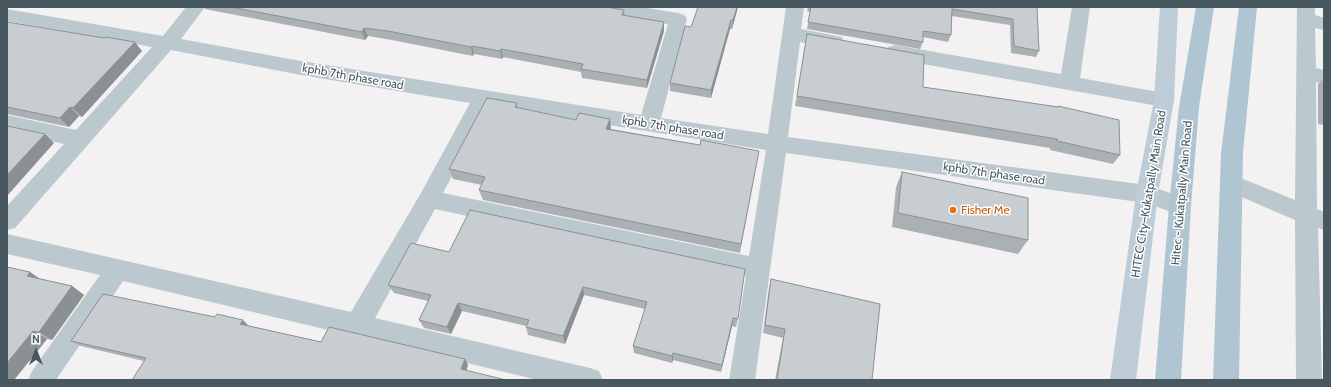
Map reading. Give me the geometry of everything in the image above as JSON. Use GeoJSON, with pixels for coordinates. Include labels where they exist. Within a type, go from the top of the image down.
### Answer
{"type":"FeatureCollection","features":[{"type":"Feature","properties":{"kind":"main road","name":"Hitec - Kukatpally Main Road"},"geometry":{"type":"LineString","coordinates":[[1168,380],[1180,206],[1189,106],[1205,7]]}},
{"type":"Feature","properties":{"kind":"main road"},"geometry":{"type":"LineString","coordinates":[[1226,380],[1232,153],[1248,7]]}},
{"type":"Feature","properties":{"kind":"street"},"geometry":{"type":"LineString","coordinates":[[7,221],[79,139],[167,43],[196,7]]}},
{"type":"Feature","properties":{"kind":"street"},"geometry":{"type":"LineString","coordinates":[[602,7],[680,13],[649,124]]}},
{"type":"Feature","properties":{"kind":"street"},"geometry":{"type":"LineString","coordinates":[[742,380],[796,7]]}},
{"type":"Feature","properties":{"kind":"street"},"geometry":{"type":"LineString","coordinates":[[1070,82],[1081,7]]}},
{"type":"Feature","properties":{"kind":"street","name":"HITEC City–Kukatpally Main Road"},"geometry":{"type":"LineString","coordinates":[[1123,380],[1147,194],[1164,100],[1169,7]]}},
{"type":"Feature","properties":{"kind":"street","name":"kphb 7th phase road"},"geometry":{"type":"LineString","coordinates":[[22,14],[301,68],[777,144],[1147,194],[1180,206]]}},
{"type":"Feature","properties":{"kind":"street"},"geometry":{"type":"LineString","coordinates":[[1310,380],[1315,218],[1315,75],[1312,16]]}},
{"type":"Feature","properties":{"kind":"street"},"geometry":{"type":"LineString","coordinates":[[791,34],[853,45]]}},
{"type":"Feature","properties":{"kind":"street"},"geometry":{"type":"LineString","coordinates":[[876,49],[1070,82],[1164,100]]}},
{"type":"Feature","properties":{"kind":"street"},"geometry":{"type":"LineString","coordinates":[[357,326],[430,198],[483,98]]}},
{"type":"Feature","properties":{"kind":"street"},"geometry":{"type":"LineString","coordinates":[[7,123],[79,139]]}},
{"type":"Feature","properties":{"kind":"street"},"geometry":{"type":"LineString","coordinates":[[1231,183],[1315,218]]}},
{"type":"Feature","properties":{"kind":"street"},"geometry":{"type":"LineString","coordinates":[[430,198],[759,268]]}},
{"type":"Feature","properties":{"kind":"street"},"geometry":{"type":"LineString","coordinates":[[7,244],[357,326],[564,377],[590,380]]}},
{"type":"Feature","properties":{"kind":"street"},"geometry":{"type":"LineString","coordinates":[[41,380],[118,269]]}},
{"type":"Feature","properties":{"kind":"building"},"geometry":{"type":"Polygon","coordinates":[[[231,7],[607,7],[624,10],[622,15],[664,22],[647,80],[581,69],[583,64],[501,49],[500,51],[471,47],[388,31],[364,28],[362,32],[231,7]]]}},
{"type":"Feature","properties":{"kind":"building"},"geometry":{"type":"Polygon","coordinates":[[[698,7],[737,7],[733,20],[731,20],[711,90],[670,83],[685,26],[691,27],[698,7]]]}},
{"type":"Feature","properties":{"kind":"building"},"geometry":{"type":"Polygon","coordinates":[[[811,7],[1037,7],[1039,51],[1014,46],[1013,19],[952,9],[951,35],[923,31],[923,42],[808,22],[811,7]]]}},
{"type":"Feature","properties":{"kind":"building"},"geometry":{"type":"Polygon","coordinates":[[[7,22],[135,42],[73,108],[70,107],[60,118],[7,107],[7,22]]]}},
{"type":"Feature","properties":{"kind":"building"},"geometry":{"type":"Polygon","coordinates":[[[807,34],[924,55],[923,87],[1058,106],[1119,120],[1120,155],[1057,141],[1057,139],[797,96],[807,34]]]}},
{"type":"Feature","properties":{"kind":"building"},"geometry":{"type":"Polygon","coordinates":[[[487,98],[517,103],[515,107],[576,120],[579,113],[610,119],[606,129],[700,145],[701,140],[759,151],[741,244],[479,190],[485,177],[449,169],[487,98]]]}},
{"type":"Feature","properties":{"kind":"building"},"geometry":{"type":"Polygon","coordinates":[[[7,126],[45,134],[7,175],[7,126]]]}},
{"type":"Feature","properties":{"kind":"building"},"geometry":{"type":"Polygon","coordinates":[[[902,172],[1028,198],[1028,240],[898,213],[902,172]]]}},
{"type":"Feature","properties":{"kind":"building"},"geometry":{"type":"Polygon","coordinates":[[[470,210],[745,269],[738,319],[733,318],[722,365],[673,353],[672,356],[633,346],[647,302],[583,287],[563,336],[526,327],[529,320],[458,303],[447,327],[419,320],[431,295],[388,285],[411,243],[449,252],[470,210]]]}},
{"type":"Feature","properties":{"kind":"building"},"geometry":{"type":"Polygon","coordinates":[[[7,267],[30,272],[27,276],[72,286],[39,332],[33,331],[7,363],[7,267]]]}},
{"type":"Feature","properties":{"kind":"building"},"geometry":{"type":"Polygon","coordinates":[[[771,279],[880,304],[872,380],[777,380],[785,329],[765,325],[771,279]]]}},
{"type":"Feature","properties":{"kind":"building"},"geometry":{"type":"Polygon","coordinates":[[[103,294],[215,317],[217,314],[243,320],[240,324],[321,342],[329,327],[465,359],[461,369],[506,380],[132,380],[146,358],[71,341],[103,294]]]}},
{"type":"Feature","properties":{"kind":"place","name":"Fisher Me"},"geometry":{"type":"Point","coordinates":[953,210]}}]}
